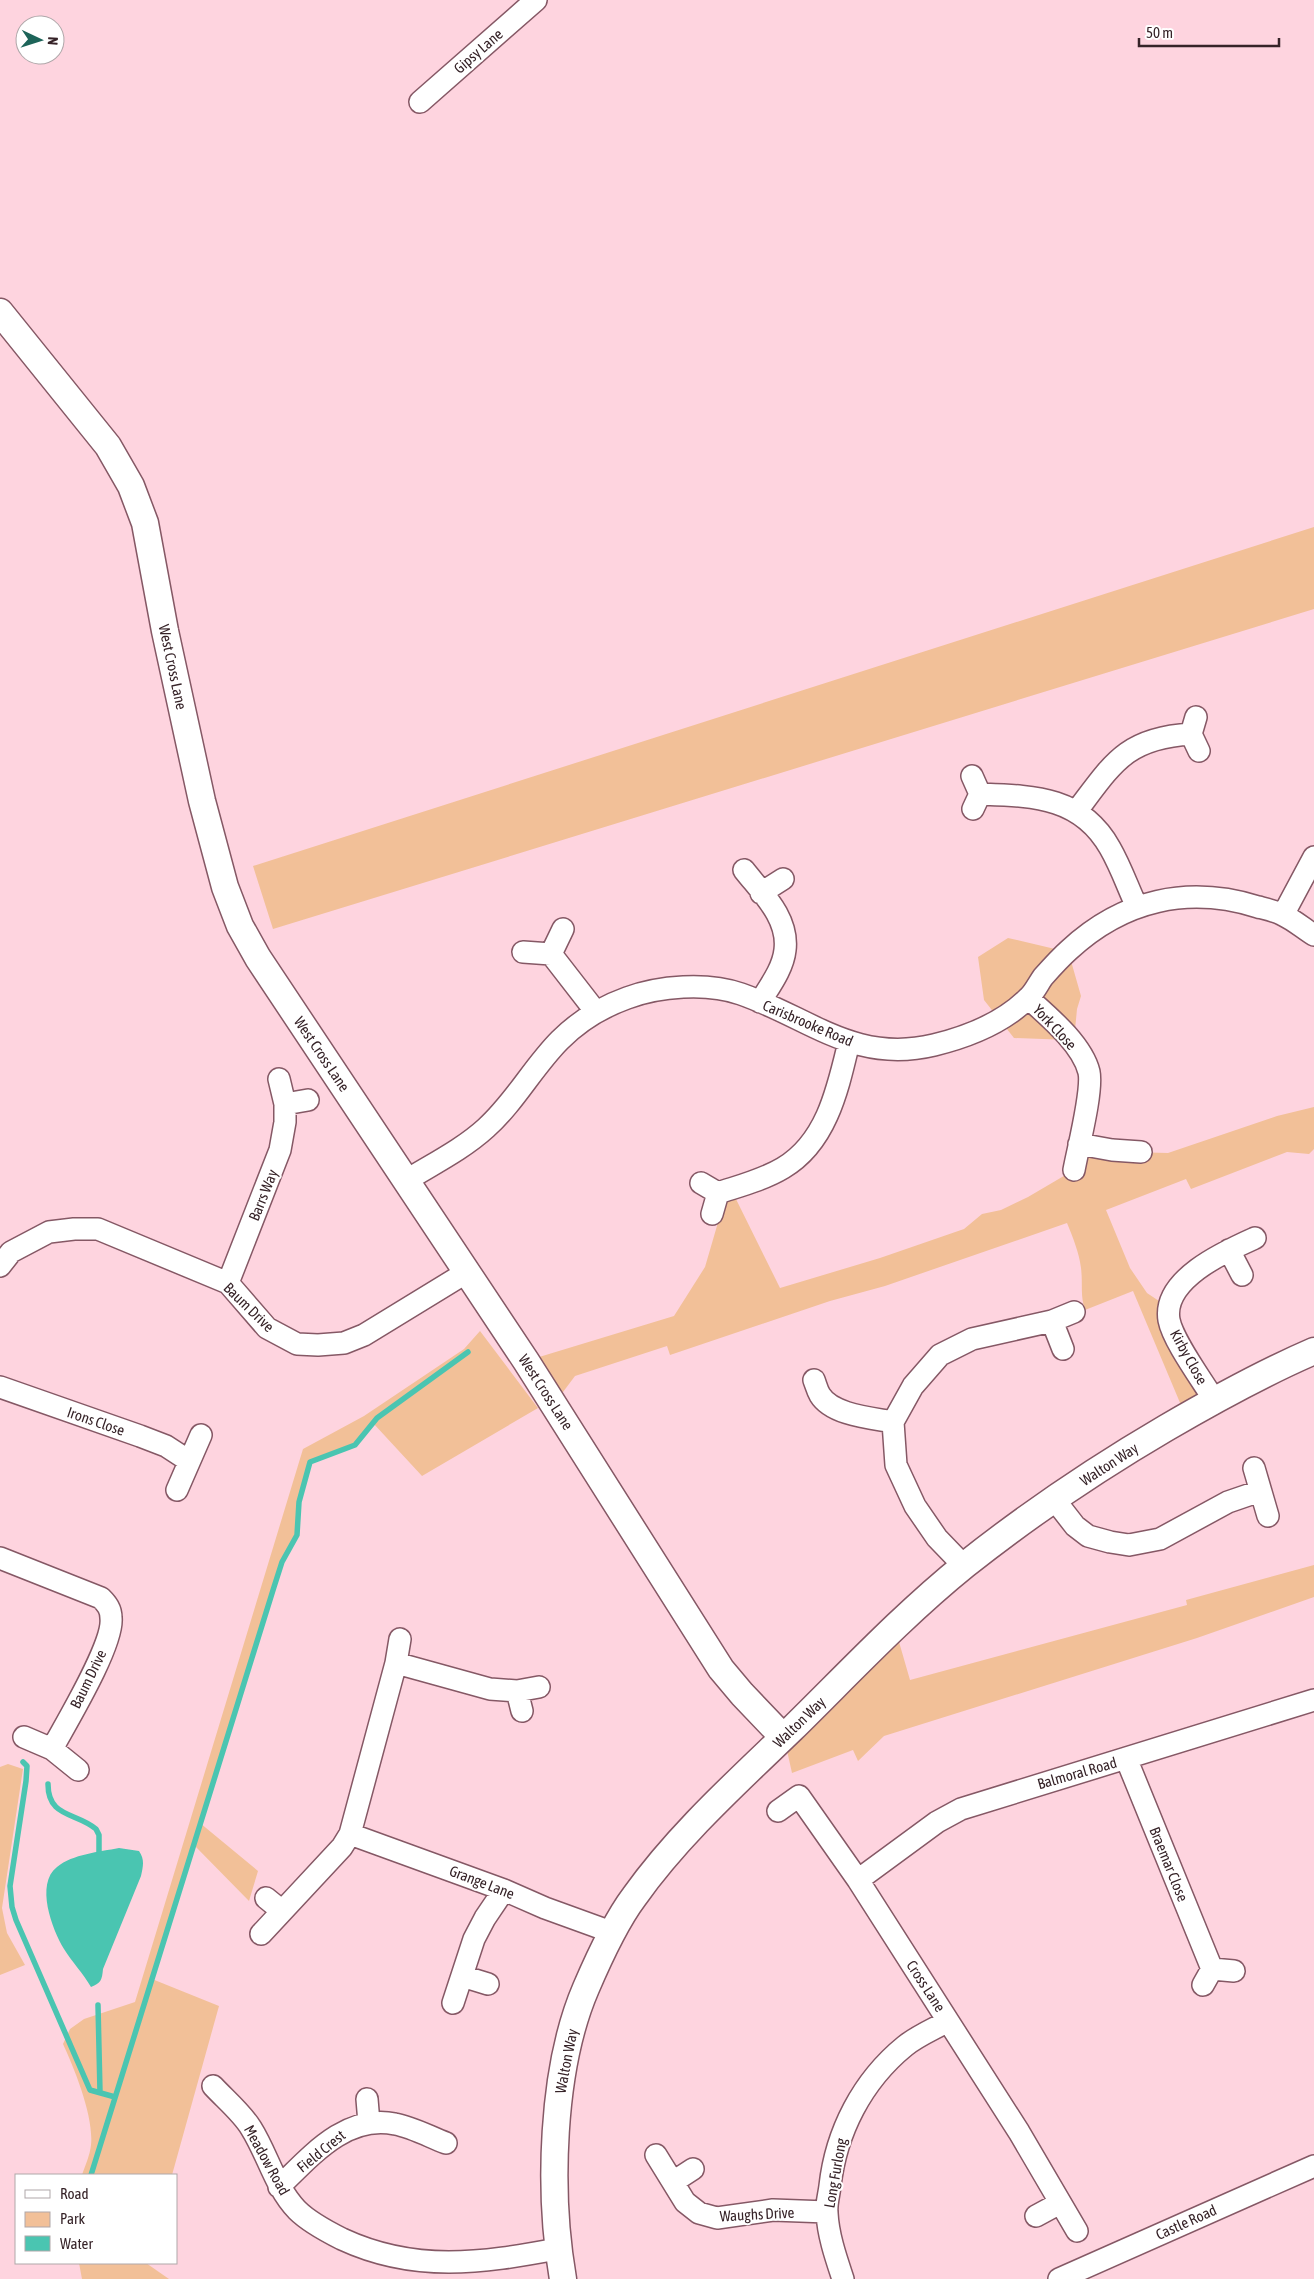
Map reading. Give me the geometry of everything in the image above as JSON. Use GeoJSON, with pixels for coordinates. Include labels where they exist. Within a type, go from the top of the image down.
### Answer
{"type":"FeatureCollection","features":[{"type":"Feature","properties":{"kind":"street","name":"Gipsy Lane"},"geometry":{"type":"LineString","coordinates":[[420,102],[536,0]]}},
{"type":"Feature","properties":{"kind":"street","name":"West Cross Lane"},"geometry":{"type":"LineString","coordinates":[[0,312],[108,446],[132,486],[145,523],[165,631],[202,801],[225,887],[240,926],[258,958],[542,1386],[721,1669],[742,1694],[784,1736]]}},
{"type":"Feature","properties":{"kind":"street"},"geometry":{"type":"LineString","coordinates":[[1076,812],[1102,777],[1135,747],[1148,740],[1166,736],[1196,734]]}},
{"type":"Feature","properties":{"kind":"street"},"geometry":{"type":"LineString","coordinates":[[975,793],[1035,797],[1059,803],[1076,812],[1087,820],[1110,847],[1137,908]]}},
{"type":"Feature","properties":{"kind":"street"},"geometry":{"type":"LineString","coordinates":[[1283,915],[1314,857]]}},
{"type":"Feature","properties":{"kind":"street"},"geometry":{"type":"LineString","coordinates":[[744,870],[778,915],[784,931],[785,951],[778,971],[760,1002]]}},
{"type":"Feature","properties":{"kind":"street"},"geometry":{"type":"LineString","coordinates":[[761,893],[783,878]]}},
{"type":"Feature","properties":{"kind":"street","name":"Carisbrooke Road"},"geometry":{"type":"LineString","coordinates":[[407,1180],[485,1129],[513,1100],[561,1039],[596,1012],[650,990],[681,987],[706,988],[738,993],[810,1027],[849,1042],[876,1049],[904,1049],[934,1045],[968,1034],[1003,1017],[1028,998],[1046,974],[1076,944],[1099,925],[1152,901],[1184,897],[1231,898],[1283,915],[1314,935]]}},
{"type":"Feature","properties":{"kind":"street"},"geometry":{"type":"LineString","coordinates":[[551,954],[563,929]]}},
{"type":"Feature","properties":{"kind":"street"},"geometry":{"type":"LineString","coordinates":[[524,952],[551,954],[596,1012]]}},
{"type":"Feature","properties":{"kind":"street","name":"York Close"},"geometry":{"type":"LineString","coordinates":[[1028,998],[1054,1022],[1077,1048],[1088,1071],[1089,1086],[1074,1170]]}},
{"type":"Feature","properties":{"kind":"street"},"geometry":{"type":"LineString","coordinates":[[712,1214],[709,1188],[783,1168],[806,1149],[824,1125],[837,1092],[849,1042]]}},
{"type":"Feature","properties":{"kind":"street","name":"Barrs Way"},"geometry":{"type":"LineString","coordinates":[[228,1283],[280,1150],[285,1122],[285,1104],[279,1079]]}},
{"type":"Feature","properties":{"kind":"street"},"geometry":{"type":"LineString","coordinates":[[285,1104],[308,1100]]}},
{"type":"Feature","properties":{"kind":"street"},"geometry":{"type":"LineString","coordinates":[[1079,1144],[1112,1150],[1141,1152]]}},
{"type":"Feature","properties":{"kind":"street","name":"Baum Drive"},"geometry":{"type":"LineString","coordinates":[[0,1266],[11,1252],[49,1232],[74,1229],[98,1230],[228,1283],[267,1328],[298,1344],[318,1345],[344,1343],[364,1335],[467,1272]]}},
{"type":"Feature","properties":{"kind":"street","name":"Kirby Close"},"geometry":{"type":"LineString","coordinates":[[1214,1400],[1175,1335],[1169,1320],[1168,1307],[1178,1289],[1191,1273],[1206,1262],[1255,1238]]}},
{"type":"Feature","properties":{"kind":"street"},"geometry":{"type":"LineString","coordinates":[[1229,1250],[1242,1275]]}},
{"type":"Feature","properties":{"kind":"street"},"geometry":{"type":"LineString","coordinates":[[964,1566],[937,1538],[915,1506],[896,1465],[893,1422],[913,1386],[940,1355],[972,1339],[1052,1321],[1074,1312]]}},
{"type":"Feature","properties":{"kind":"street"},"geometry":{"type":"LineString","coordinates":[[1052,1321],[1063,1349]]}},
{"type":"Feature","properties":{"kind":"street","name":"Walton Way"},"geometry":{"type":"LineString","coordinates":[[563,2279],[554,2202],[559,2089],[571,2030],[585,1989],[632,1899],[665,1857],[784,1736],[895,1628],[964,1566],[1054,1499],[1127,1451],[1214,1400],[1314,1351]]}},
{"type":"Feature","properties":{"kind":"street"},"geometry":{"type":"LineString","coordinates":[[814,1380],[820,1396],[830,1405],[857,1416],[893,1422]]}},
{"type":"Feature","properties":{"kind":"street","name":"Irons Close"},"geometry":{"type":"LineString","coordinates":[[0,1387],[166,1446],[189,1461]]}},
{"type":"Feature","properties":{"kind":"street"},"geometry":{"type":"LineString","coordinates":[[177,1490],[201,1434]]}},
{"type":"Feature","properties":{"kind":"street"},"geometry":{"type":"LineString","coordinates":[[1254,1468],[1268,1516]]}},
{"type":"Feature","properties":{"kind":"street"},"geometry":{"type":"LineString","coordinates":[[1054,1499],[1075,1526],[1088,1536],[1110,1542],[1129,1544],[1160,1538],[1228,1502],[1260,1491]]}},
{"type":"Feature","properties":{"kind":"street","name":"Baum Drive"},"geometry":{"type":"LineString","coordinates":[[0,1558],[101,1598],[109,1606],[112,1618],[110,1631],[95,1668],[52,1749]]}},
{"type":"Feature","properties":{"kind":"street"},"geometry":{"type":"LineString","coordinates":[[261,1934],[342,1846],[350,1834],[396,1663],[400,1639]]}},
{"type":"Feature","properties":{"kind":"street"},"geometry":{"type":"LineString","coordinates":[[396,1663],[490,1689],[517,1691],[540,1686]]}},
{"type":"Feature","properties":{"kind":"street"},"geometry":{"type":"LineString","coordinates":[[517,1691],[522,1711]]}},
{"type":"Feature","properties":{"kind":"street","name":"Balmoral Road"},"geometry":{"type":"LineString","coordinates":[[858,1880],[938,1822],[961,1809],[1314,1700]]}},
{"type":"Feature","properties":{"kind":"street"},"geometry":{"type":"LineString","coordinates":[[24,1737],[52,1749],[78,1770]]}},
{"type":"Feature","properties":{"kind":"street","name":"Braemar Close"},"geometry":{"type":"LineString","coordinates":[[1126,1758],[1208,1977],[1234,1971]]}},
{"type":"Feature","properties":{"kind":"street","name":"Cross Lane"},"geometry":{"type":"LineString","coordinates":[[778,1811],[799,1796],[858,1880],[1019,2132],[1077,2231]]}},
{"type":"Feature","properties":{"kind":"street","name":"Grange Lane"},"geometry":{"type":"LineString","coordinates":[[350,1834],[504,1890],[614,1933]]}},
{"type":"Feature","properties":{"kind":"street"},"geometry":{"type":"LineString","coordinates":[[453,2003],[474,1939],[485,1918],[504,1890]]}},
{"type":"Feature","properties":{"kind":"street"},"geometry":{"type":"LineString","coordinates":[[266,1898],[282,1912]]}},
{"type":"Feature","properties":{"kind":"street"},"geometry":{"type":"LineString","coordinates":[[462,1976],[488,1984]]}},
{"type":"Feature","properties":{"kind":"street","name":"Long Furlong"},"geometry":{"type":"LineString","coordinates":[[843,2279],[834,2252],[827,2212],[831,2174],[840,2136],[856,2105],[876,2076],[906,2045],[948,2021]]}},
{"type":"Feature","properties":{"kind":"street","name":"Meadow Road"},"geometry":{"type":"LineString","coordinates":[[213,2086],[251,2127],[279,2187],[298,2211],[330,2233],[359,2246],[410,2259],[446,2271],[558,2249]]}},
{"type":"Feature","properties":{"kind":"street"},"geometry":{"type":"LineString","coordinates":[[367,2099],[369,2122]]}},
{"type":"Feature","properties":{"kind":"street","name":"Field Crest"},"geometry":{"type":"LineString","coordinates":[[279,2187],[337,2134],[353,2126],[369,2122],[398,2124],[446,2143]]}},
{"type":"Feature","properties":{"kind":"street","name":"Waughs Drive"},"geometry":{"type":"LineString","coordinates":[[656,2155],[684,2202],[699,2213],[718,2218],[772,2210],[827,2212]]}},
{"type":"Feature","properties":{"kind":"street","name":"Castle Road"},"geometry":{"type":"LineString","coordinates":[[1059,2279],[1098,2271],[1314,2166]]}},
{"type":"Feature","properties":{"kind":"street"},"geometry":{"type":"LineString","coordinates":[[672,2182],[693,2169]]}},
{"type":"Feature","properties":{"kind":"street"},"geometry":{"type":"LineString","coordinates":[[1036,2216],[1060,2203]]}},
{"type":"Feature","properties":{"kind":"green space"},"geometry":{"type":"Polygon","coordinates":[[[1314,527],[1314,609],[273,929],[253,866],[1314,527]]]}},
{"type":"Feature","properties":{"kind":"green space"},"geometry":{"type":"Polygon","coordinates":[[[1008,938],[1055,949],[1071,961],[1081,996],[1077,1009],[1075,1030],[1070,1040],[1014,1038],[984,1000],[978,957],[1008,938]]]}},
{"type":"Feature","properties":{"kind":"green space"},"geometry":{"type":"Polygon","coordinates":[[[1314,1107],[1314,1149],[1309,1154],[1287,1152],[1191,1189],[1186,1179],[1106,1210],[1130,1268],[1147,1293],[1168,1307],[1214,1400],[1186,1417],[1133,1291],[1085,1310],[1080,1262],[1076,1245],[1067,1223],[885,1286],[830,1301],[670,1355],[667,1346],[575,1376],[554,1404],[526,1361],[674,1316],[705,1267],[719,1219],[731,1189],[780,1288],[880,1258],[964,1229],[982,1214],[1001,1210],[1028,1197],[1074,1170],[1079,1144],[1129,1152],[1168,1153],[1277,1116],[1314,1107]]]}},
{"type":"Feature","properties":{"kind":"green space"},"geometry":{"type":"Polygon","coordinates":[[[480,1331],[538,1408],[422,1476],[373,1423],[355,1445],[310,1462],[299,1502],[297,1535],[282,1562],[200,1823],[258,1871],[249,1901],[194,1845],[152,1979],[219,2006],[172,2174],[82,2174],[91,2145],[90,2121],[78,2080],[63,2044],[70,2029],[84,2019],[135,2002],[303,1449],[364,1416],[464,1349],[480,1331]]]}},
{"type":"Feature","properties":{"kind":"green space"},"geometry":{"type":"Polygon","coordinates":[[[1314,1565],[1314,1597],[1197,1638],[884,1736],[858,1761],[853,1750],[792,1773],[784,1737],[895,1628],[910,1680],[1187,1605],[1186,1600],[1314,1565]]]}},
{"type":"Feature","properties":{"kind":"green space"},"geometry":{"type":"Polygon","coordinates":[[[8,1764],[23,1769],[2,1908],[7,1933],[25,1965],[0,1975],[0,1767],[8,1764]]]}},
{"type":"Feature","properties":{"kind":"green space"},"geometry":{"type":"Polygon","coordinates":[[[79,2264],[147,2264],[169,2279],[82,2279],[79,2264]]]}},
{"type":"Feature","properties":{"kind":"water"},"geometry":{"type":"Polygon","coordinates":[[[119,1848],[139,1851],[143,1860],[142,1872],[101,1978],[97,1984],[91,1987],[59,1940],[48,1907],[47,1884],[50,1875],[57,1867],[71,1859],[86,1854],[119,1848]]]}},
{"type":"Feature","properties":{"kind":"waterway"},"geometry":{"type":"LineString","coordinates":[[91,2174],[282,1562],[297,1535],[299,1502],[310,1462],[355,1445],[377,1418],[468,1352]]}},
{"type":"Feature","properties":{"kind":"waterway"},"geometry":{"type":"LineString","coordinates":[[23,1762],[27,1766],[26,1781],[10,1886],[12,1907],[90,2090],[115,2097]]}},
{"type":"Feature","properties":{"kind":"waterway"},"geometry":{"type":"LineString","coordinates":[[48,1784],[49,1795],[58,1809],[96,1829],[99,1835],[99,1852]]}},
{"type":"Feature","properties":{"kind":"waterway"},"geometry":{"type":"LineString","coordinates":[[98,2005],[100,2092]]}}]}
